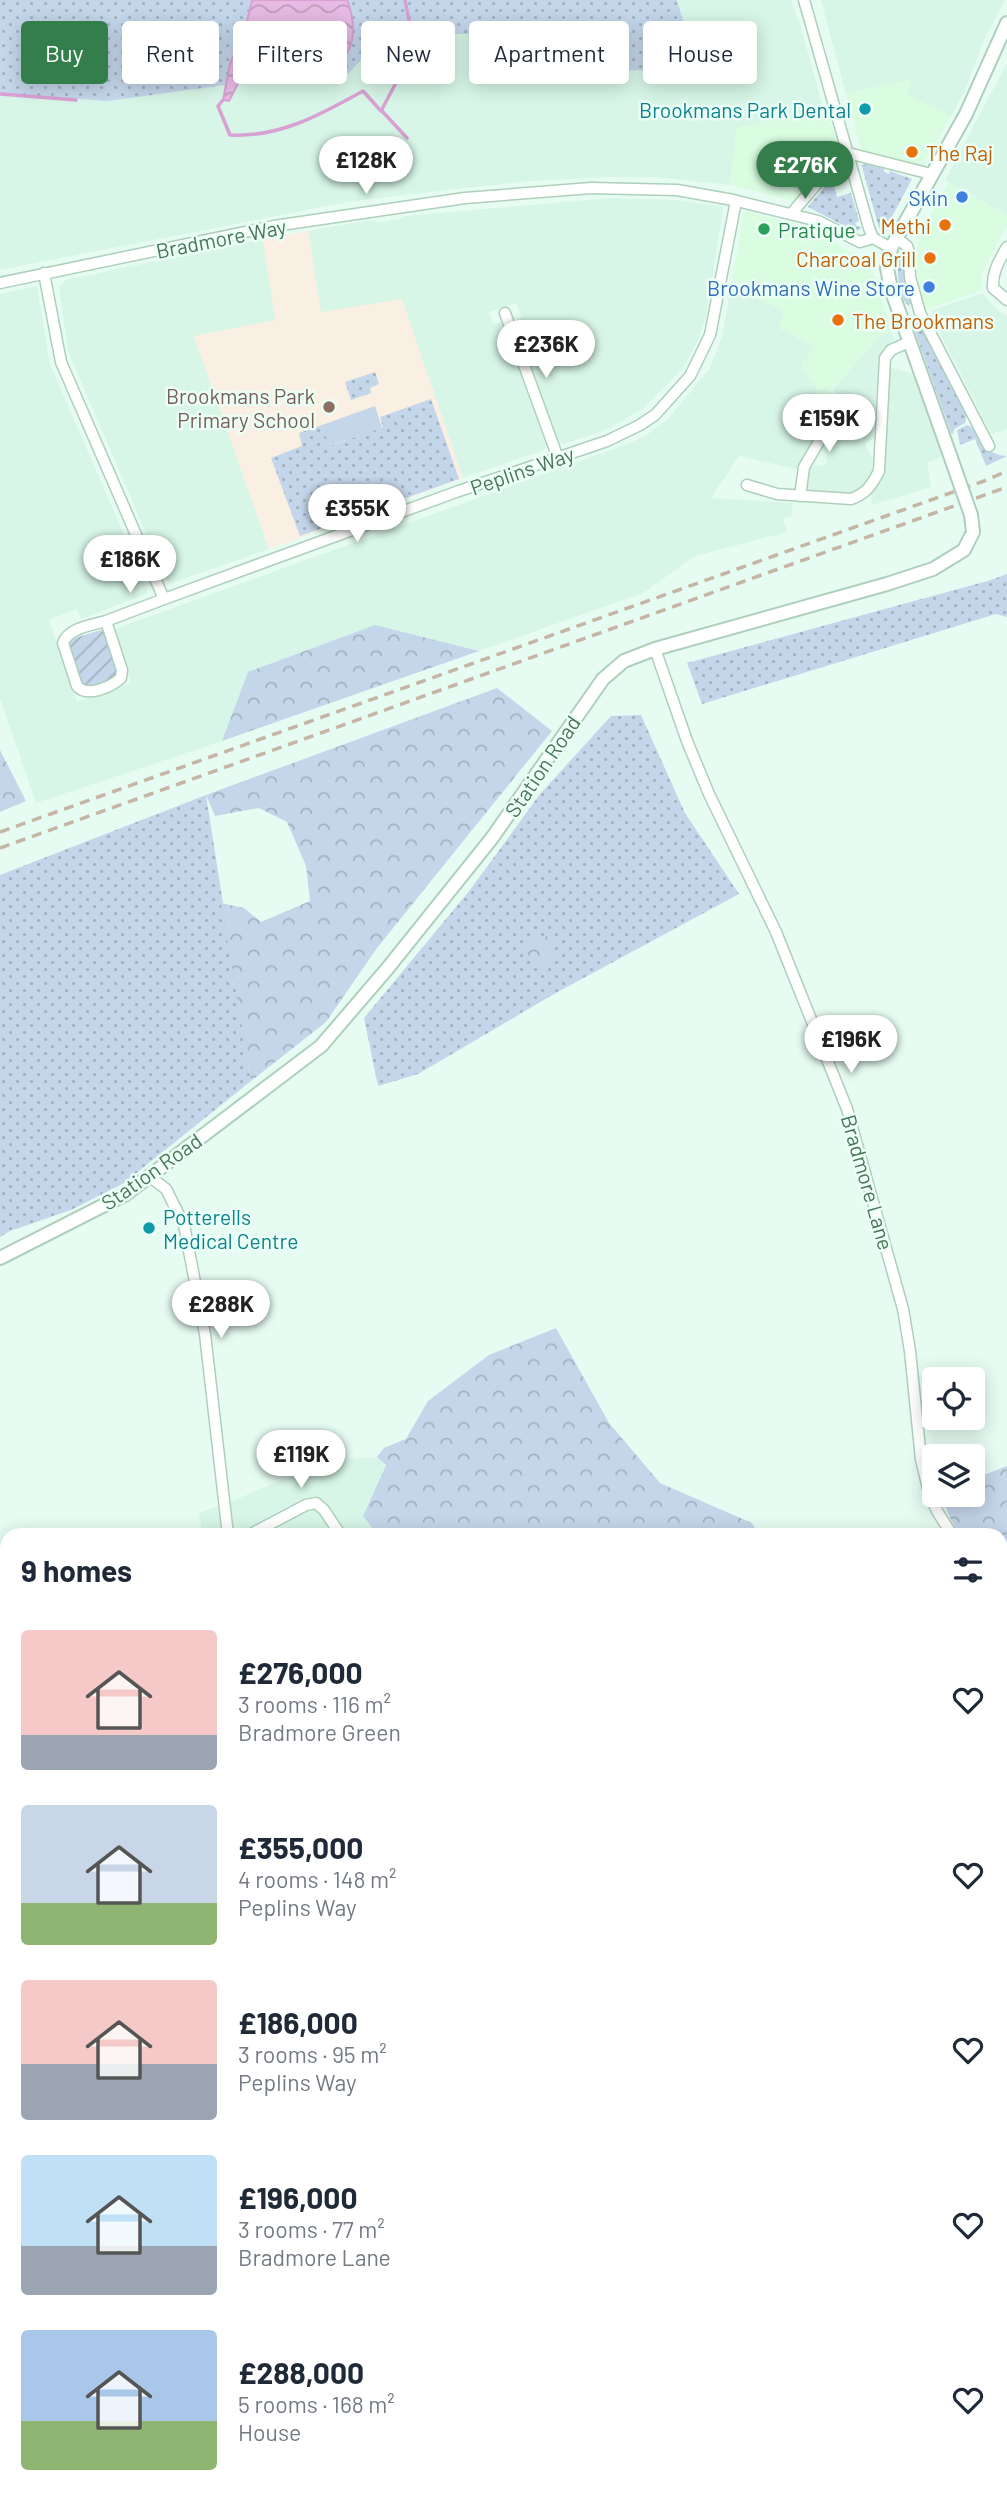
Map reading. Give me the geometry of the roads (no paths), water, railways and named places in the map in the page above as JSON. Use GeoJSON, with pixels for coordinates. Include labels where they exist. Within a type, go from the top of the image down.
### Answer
{"type":"FeatureCollection","features":[{"type":"Feature","properties":{"kind":"street"},"geometry":{"type":"LineString","coordinates":[[804,0],[873,238]]}},
{"type":"Feature","properties":{"kind":"street"},"geometry":{"type":"LineString","coordinates":[[989,446],[919,310],[909,278],[907,246],[893,243],[966,114],[1007,23]]}},
{"type":"Feature","properties":{"kind":"street"},"geometry":{"type":"LineString","coordinates":[[792,213],[840,156],[848,153],[931,174]]}},
{"type":"Feature","properties":{"kind":"street","name":"Bradmore Way"},"geometry":{"type":"LineString","coordinates":[[0,283],[274,226],[465,198],[591,188],[677,190],[792,213],[818,221],[860,242],[873,238],[893,243]]}},
{"type":"Feature","properties":{"kind":"street","name":"Peplins Way"},"geometry":{"type":"LineString","coordinates":[[106,621],[122,670],[121,678],[116,683],[88,692],[81,691],[63,643],[70,633],[444,496],[607,441],[655,415],[690,376],[710,335],[736,201]]}},
{"type":"Feature","properties":{"kind":"street","name":"Station Road"},"geometry":{"type":"LineString","coordinates":[[0,1258],[99,1208],[150,1177],[321,1046],[379,979],[492,838],[603,678],[624,661],[655,649],[933,569],[964,550],[973,531],[971,516],[888,279],[887,268],[893,243]]}},
{"type":"Feature","properties":{"kind":"street"},"geometry":{"type":"LineString","coordinates":[[1007,247],[995,269],[993,288],[1007,300]]}},
{"type":"Feature","properties":{"kind":"street"},"geometry":{"type":"LineString","coordinates":[[44,273],[61,362],[164,599]]}},
{"type":"Feature","properties":{"kind":"street"},"geometry":{"type":"LineString","coordinates":[[900,316],[919,310]]}},
{"type":"Feature","properties":{"kind":"street"},"geometry":{"type":"LineString","coordinates":[[505,313],[558,458]]}},
{"type":"Feature","properties":{"kind":"street"},"geometry":{"type":"LineString","coordinates":[[747,485],[777,494],[851,499],[860,496],[871,486],[879,471],[885,358],[891,350],[909,342]]}},
{"type":"Feature","properties":{"kind":"street"},"geometry":{"type":"LineString","coordinates":[[800,496],[804,467],[824,433],[831,406]]}},
{"type":"Feature","properties":{"kind":"street","name":"Bradmore Lane"},"geometry":{"type":"LineString","coordinates":[[655,649],[687,741],[709,794],[776,932],[847,1109],[903,1309],[923,1471],[937,1511],[948,1528]]}},
{"type":"Feature","properties":{"kind":"street"},"geometry":{"type":"LineString","coordinates":[[150,1177],[166,1189],[184,1225],[205,1334],[227,1528]]}},
{"type":"Feature","properties":{"kind":"street"},"geometry":{"type":"LineString","coordinates":[[262,1528],[306,1504],[316,1503],[336,1528]]}},
{"type":"Feature","properties":{"kind":"water"},"geometry":{"type":"Polygon","coordinates":[[[252,0],[347,0],[353,35],[347,52],[347,21],[247,21],[252,0]]]}},
{"type":"Feature","properties":{"kind":"water"},"geometry":{"type":"Polygon","coordinates":[[[233,57],[233,84],[238,84],[229,101],[223,100],[233,57]]]}},
{"type":"Feature","properties":{"kind":"waterway"},"geometry":{"type":"LineString","coordinates":[[223,100],[218,106],[230,135],[266,133],[300,123],[363,91],[381,111],[398,79],[412,36],[405,0]]}},
{"type":"Feature","properties":{"kind":"waterway"},"geometry":{"type":"LineString","coordinates":[[0,94],[76,100]]}},
{"type":"Feature","properties":{"kind":"waterway"},"geometry":{"type":"LineString","coordinates":[[382,111],[407,138]]}},
{"type":"Feature","properties":{"kind":"railway"},"geometry":{"type":"LineString","coordinates":[[0,832],[1007,471]]}},
{"type":"Feature","properties":{"kind":"railway"},"geometry":{"type":"LineString","coordinates":[[0,848],[1007,487]]}},
{"type":"Feature","properties":{"kind":"place","name":"Brookmans Park Dental"},"geometry":{"type":"Point","coordinates":[865,109]}},
{"type":"Feature","properties":{"kind":"place","name":"The Raj"},"geometry":{"type":"Point","coordinates":[912,152]}},
{"type":"Feature","properties":{"kind":"place","name":"Skin"},"geometry":{"type":"Point","coordinates":[962,197]}},
{"type":"Feature","properties":{"kind":"place","name":"Methi"},"geometry":{"type":"Point","coordinates":[945,225]}},
{"type":"Feature","properties":{"kind":"place","name":"Pratique"},"geometry":{"type":"Point","coordinates":[764,229]}},
{"type":"Feature","properties":{"kind":"place","name":"Charcoal Grill"},"geometry":{"type":"Point","coordinates":[930,258]}},
{"type":"Feature","properties":{"kind":"place","name":"Brookmans Wine Store"},"geometry":{"type":"Point","coordinates":[929,287]}},
{"type":"Feature","properties":{"kind":"place","name":"The Brookmans"},"geometry":{"type":"Point","coordinates":[838,320]}},
{"type":"Feature","properties":{"kind":"place","name":"Brookmans Park Primary School"},"geometry":{"type":"Point","coordinates":[329,407]}},
{"type":"Feature","properties":{"kind":"place","name":"Potterells Medical Centre"},"geometry":{"type":"Point","coordinates":[149,1228]}}]}
